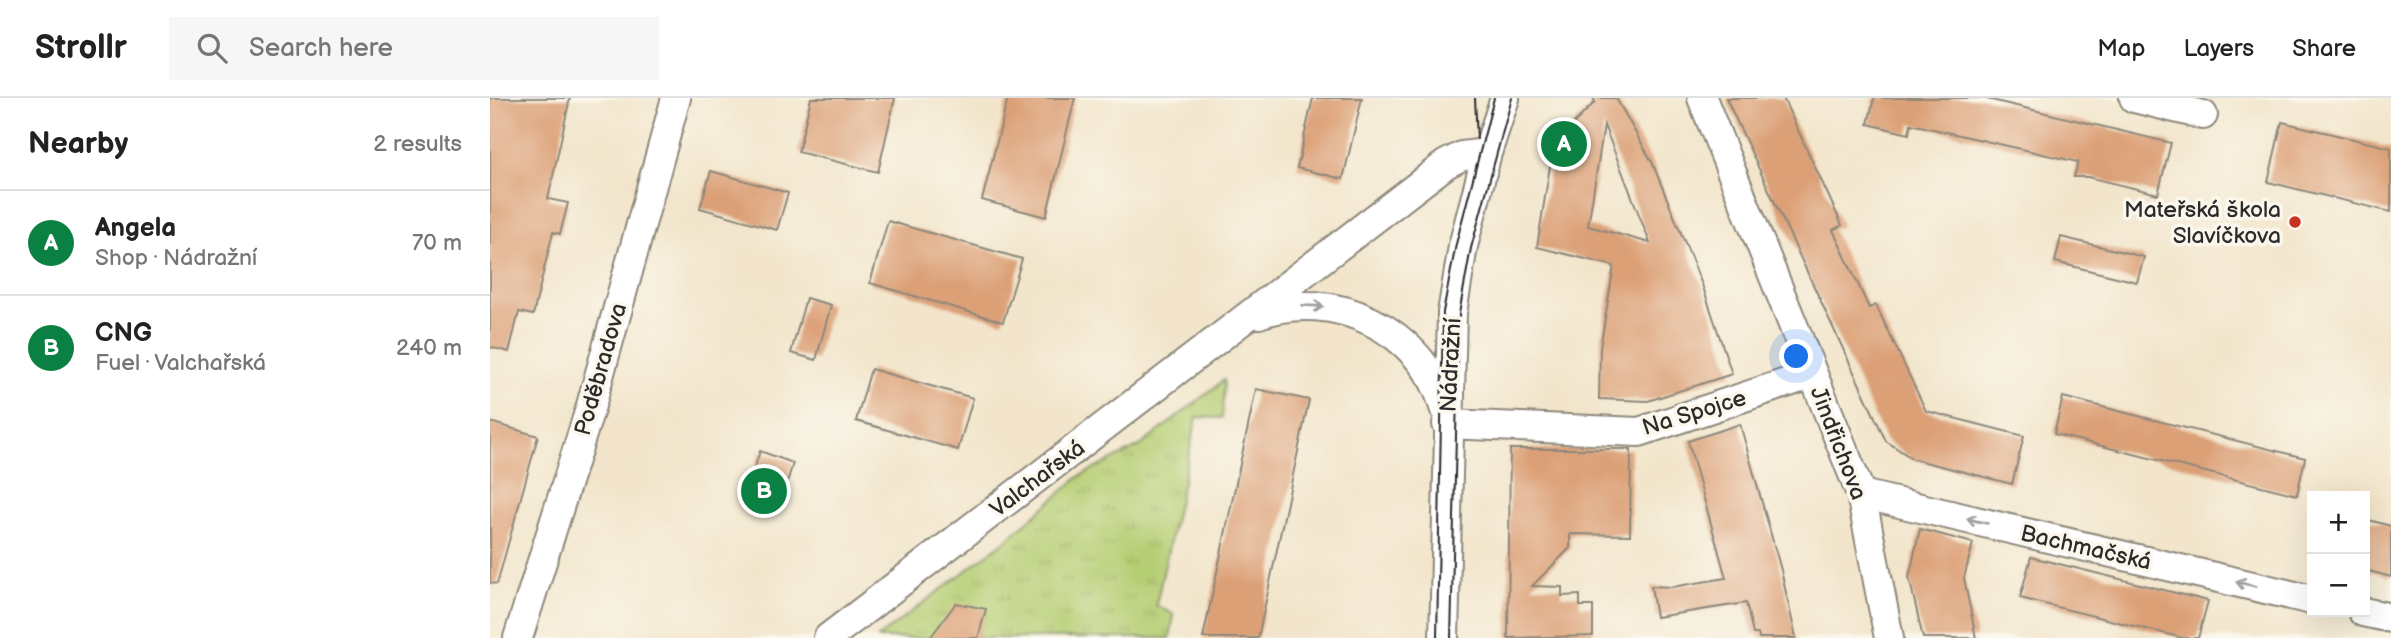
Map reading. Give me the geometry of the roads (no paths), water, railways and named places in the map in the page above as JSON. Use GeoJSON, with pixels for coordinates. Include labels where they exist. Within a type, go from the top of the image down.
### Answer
{"type":"FeatureCollection","features":[{"type":"Feature","properties":{"kind":"street","name":"Poděbradova"},"geometry":{"type":"LineString","coordinates":[[518,638],[590,409],[676,98]]}},
{"type":"Feature","properties":{"kind":"street","name":"Nádražní"},"geometry":{"type":"LineString","coordinates":[[1444,638],[1447,424],[1455,288],[1486,153],[1505,98]]}},
{"type":"Feature","properties":{"kind":"street","name":"Jindřichova"},"geometry":{"type":"LineString","coordinates":[[1702,98],[1861,494],[1889,638]]}},
{"type":"Feature","properties":{"kind":"street"},"geometry":{"type":"LineString","coordinates":[[2134,98],[2203,115]]}},
{"type":"Feature","properties":{"kind":"street","name":"Valchařská"},"geometry":{"type":"LineString","coordinates":[[828,638],[1446,164],[1462,156],[1486,153]]}},
{"type":"Feature","properties":{"kind":"street","name":"Valchařská"},"geometry":{"type":"LineString","coordinates":[[1246,318],[1279,308],[1313,306],[1336,308],[1376,323],[1403,342],[1425,366],[1440,395],[1447,424]]}},
{"type":"Feature","properties":{"kind":"street","name":"Na Spojce"},"geometry":{"type":"LineString","coordinates":[[1447,424],[1639,432],[1813,374]]}},
{"type":"Feature","properties":{"kind":"street","name":"Bachmačská"},"geometry":{"type":"LineString","coordinates":[[1861,494],[2307,599]]}},
{"type":"Feature","properties":{"kind":"street"},"geometry":{"type":"LineString","coordinates":[[2370,614],[2391,618]]}},
{"type":"Feature","properties":{"kind":"tram line"},"geometry":{"type":"LineString","coordinates":[[1475,98],[1477,139]]}},
{"type":"Feature","properties":{"kind":"tram line"},"geometry":{"type":"LineString","coordinates":[[1437,638],[1443,312],[1456,244],[1494,98]]}},
{"type":"Feature","properties":{"kind":"tram line"},"geometry":{"type":"LineString","coordinates":[[1451,638],[1459,314],[1471,248],[1512,98]]}},
{"type":"Feature","properties":{"kind":"place","name":"Angela"},"geometry":{"type":"Point","coordinates":[1564,144]}},
{"type":"Feature","properties":{"kind":"place","name":"Mateřská škola Slavíčkova"},"geometry":{"type":"Point","coordinates":[2295,222]}},
{"type":"Feature","properties":{"kind":"place","name":"CNG"},"geometry":{"type":"Point","coordinates":[764,491]}}]}
